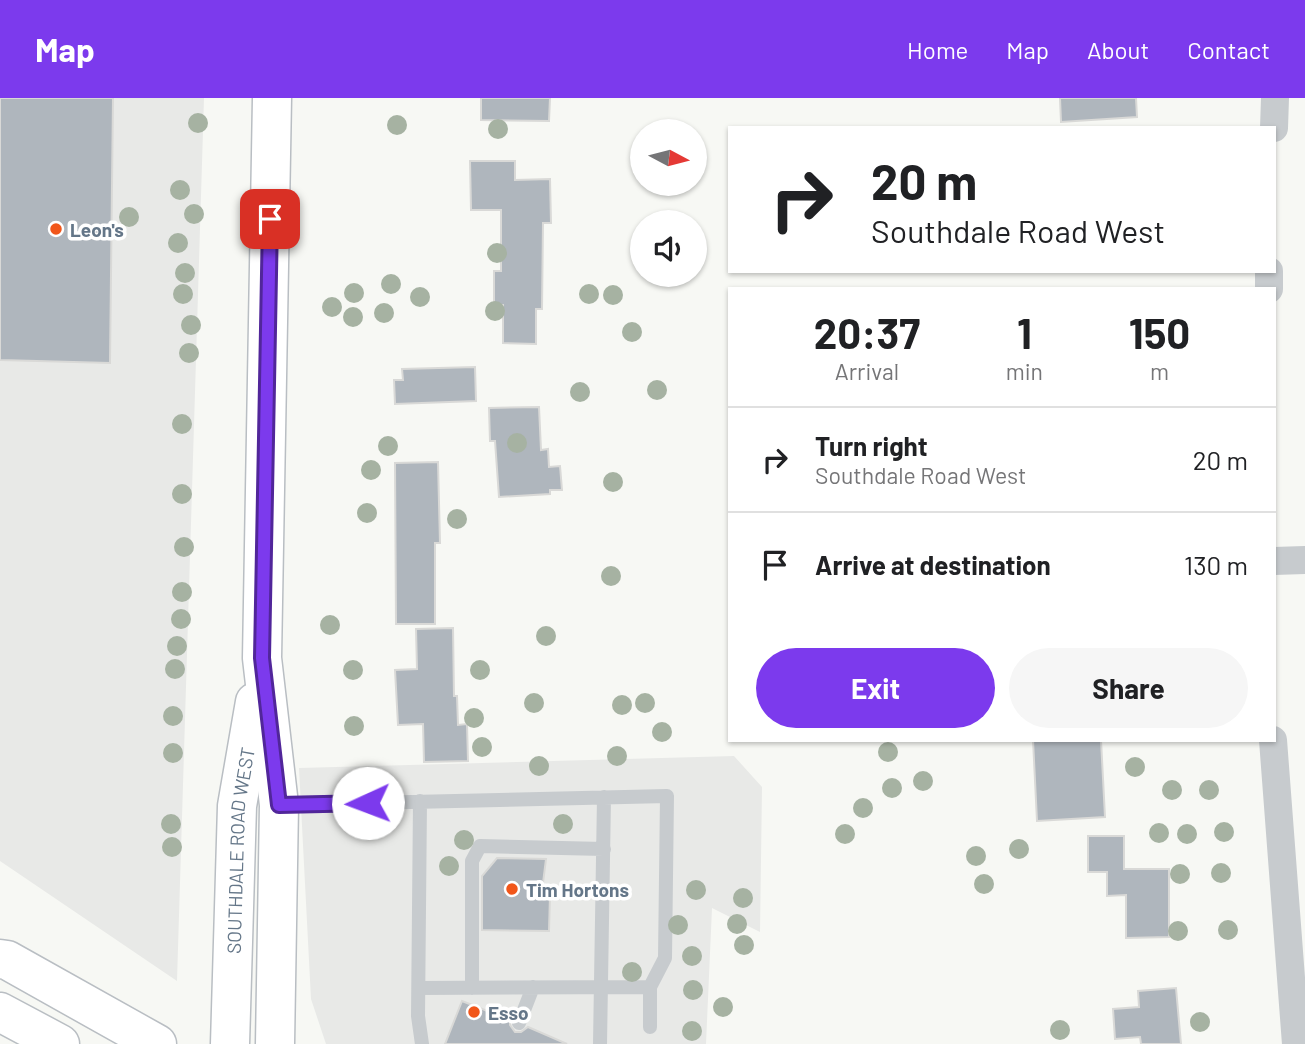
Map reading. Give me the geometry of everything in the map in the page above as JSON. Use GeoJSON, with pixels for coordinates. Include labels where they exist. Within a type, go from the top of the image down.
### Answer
{"type":"FeatureCollection","features":[{"type":"Feature","properties":{"kind":"main road","name":"SOUTHDALE ROAD WEST"},"geometry":{"type":"LineString","coordinates":[[272,98],[262,658],[279,805],[275,1044]]}},
{"type":"Feature","properties":{"kind":"main road","name":"SOUTHDALE ROAD WEST"},"geometry":{"type":"LineString","coordinates":[[230,1044],[237,806],[262,658]]}},
{"type":"Feature","properties":{"kind":"main road"},"geometry":{"type":"LineString","coordinates":[[0,960],[7,960],[157,1044]]}},
{"type":"Feature","properties":{"kind":"main road"},"geometry":{"type":"LineString","coordinates":[[0,1012],[60,1044]]}},
{"type":"Feature","properties":{"kind":"street"},"geometry":{"type":"LineString","coordinates":[[1274,126],[1275,98]]}},
{"type":"Feature","properties":{"kind":"street"},"geometry":{"type":"LineString","coordinates":[[1276,561],[1305,560]]}},
{"type":"Feature","properties":{"kind":"street"},"geometry":{"type":"LineString","coordinates":[[1273,742],[1296,1044]]}},
{"type":"Feature","properties":{"kind":"lane"},"geometry":{"type":"LineString","coordinates":[[279,805],[667,796],[665,958],[650,987],[650,1027]]}},
{"type":"Feature","properties":{"kind":"lane"},"geometry":{"type":"LineString","coordinates":[[600,1044],[604,797]]}},
{"type":"Feature","properties":{"kind":"lane"},"geometry":{"type":"LineString","coordinates":[[420,801],[418,1016],[422,1044]]}},
{"type":"Feature","properties":{"kind":"lane"},"geometry":{"type":"LineString","coordinates":[[472,988],[472,861],[481,846],[604,849]]}},
{"type":"Feature","properties":{"kind":"lane"},"geometry":{"type":"LineString","coordinates":[[519,1023],[533,987]]}},
{"type":"Feature","properties":{"kind":"lane"},"geometry":{"type":"LineString","coordinates":[[419,988],[650,987]]}},
{"type":"Feature","properties":{"kind":"shaded area"},"geometry":{"type":"Polygon","coordinates":[[[0,98],[204,98],[177,981],[0,861],[0,98]]]}},
{"type":"Feature","properties":{"kind":"shaded area"},"geometry":{"type":"Polygon","coordinates":[[[734,756],[762,787],[760,932],[712,908],[706,1044],[326,1044],[311,999],[299,768],[734,756]]]}},
{"type":"Feature","properties":{"kind":"building","name":"Leon's"},"geometry":{"type":"Polygon","coordinates":[[[0,98],[113,98],[110,363],[0,360],[0,98]]]}},
{"type":"Feature","properties":{"kind":"building"},"geometry":{"type":"Polygon","coordinates":[[[481,98],[550,98],[549,121],[481,120],[481,98]]]}},
{"type":"Feature","properties":{"kind":"building"},"geometry":{"type":"Polygon","coordinates":[[[1060,98],[1136,98],[1137,117],[1061,122],[1060,98]]]}},
{"type":"Feature","properties":{"kind":"building"},"geometry":{"type":"Polygon","coordinates":[[[470,161],[515,161],[515,180],[550,179],[551,223],[543,223],[542,309],[536,309],[536,344],[503,343],[503,305],[494,305],[494,271],[501,271],[501,210],[471,210],[470,161]]]}},
{"type":"Feature","properties":{"kind":"building"},"geometry":{"type":"Polygon","coordinates":[[[475,367],[476,401],[395,404],[394,380],[403,380],[402,369],[475,367]]]}},
{"type":"Feature","properties":{"kind":"building"},"geometry":{"type":"Polygon","coordinates":[[[539,407],[541,450],[548,449],[549,467],[560,466],[562,490],[550,490],[550,494],[499,497],[495,441],[490,441],[489,408],[539,407]]]}},
{"type":"Feature","properties":{"kind":"building"},"geometry":{"type":"Polygon","coordinates":[[[438,462],[440,543],[435,543],[435,624],[396,624],[395,463],[438,462]]]}},
{"type":"Feature","properties":{"kind":"building"},"geometry":{"type":"Polygon","coordinates":[[[453,628],[454,696],[457,696],[458,725],[467,724],[468,761],[424,762],[423,724],[398,725],[395,670],[417,669],[416,629],[453,628]]]}},
{"type":"Feature","properties":{"kind":"building"},"geometry":{"type":"Polygon","coordinates":[[[1033,742],[1101,742],[1105,817],[1037,821],[1033,742]]]}},
{"type":"Feature","properties":{"kind":"building"},"geometry":{"type":"Polygon","coordinates":[[[1088,836],[1124,836],[1124,869],[1169,869],[1169,937],[1126,938],[1126,895],[1107,896],[1107,872],[1088,872],[1088,836]]]}},
{"type":"Feature","properties":{"kind":"building","name":"Tim Hortons"},"geometry":{"type":"Polygon","coordinates":[[[497,858],[546,859],[543,883],[550,895],[549,931],[482,930],[482,876],[497,858]]]}},
{"type":"Feature","properties":{"kind":"building"},"geometry":{"type":"Polygon","coordinates":[[[1176,988],[1181,1044],[1141,1044],[1140,1037],[1115,1039],[1113,1009],[1139,1007],[1138,991],[1176,988]]]}},
{"type":"Feature","properties":{"kind":"building","name":"Esso"},"geometry":{"type":"Polygon","coordinates":[[[462,1001],[510,1020],[515,1032],[521,1032],[528,1027],[567,1044],[445,1044],[462,1001]]]}},
{"type":"Feature","properties":{"kind":"place","name":"Leon's"},"geometry":{"type":"Point","coordinates":[56,229]}},
{"type":"Feature","properties":{"kind":"place","name":"Tim Hortons"},"geometry":{"type":"Point","coordinates":[512,889]}},
{"type":"Feature","properties":{"kind":"place","name":"Esso"},"geometry":{"type":"Point","coordinates":[474,1012]}},
{"type":"Feature","properties":{"kind":"route"},"geometry":{"type":"LineString","coordinates":[[270,219],[262,658],[279,805],[368,803]]}}]}
